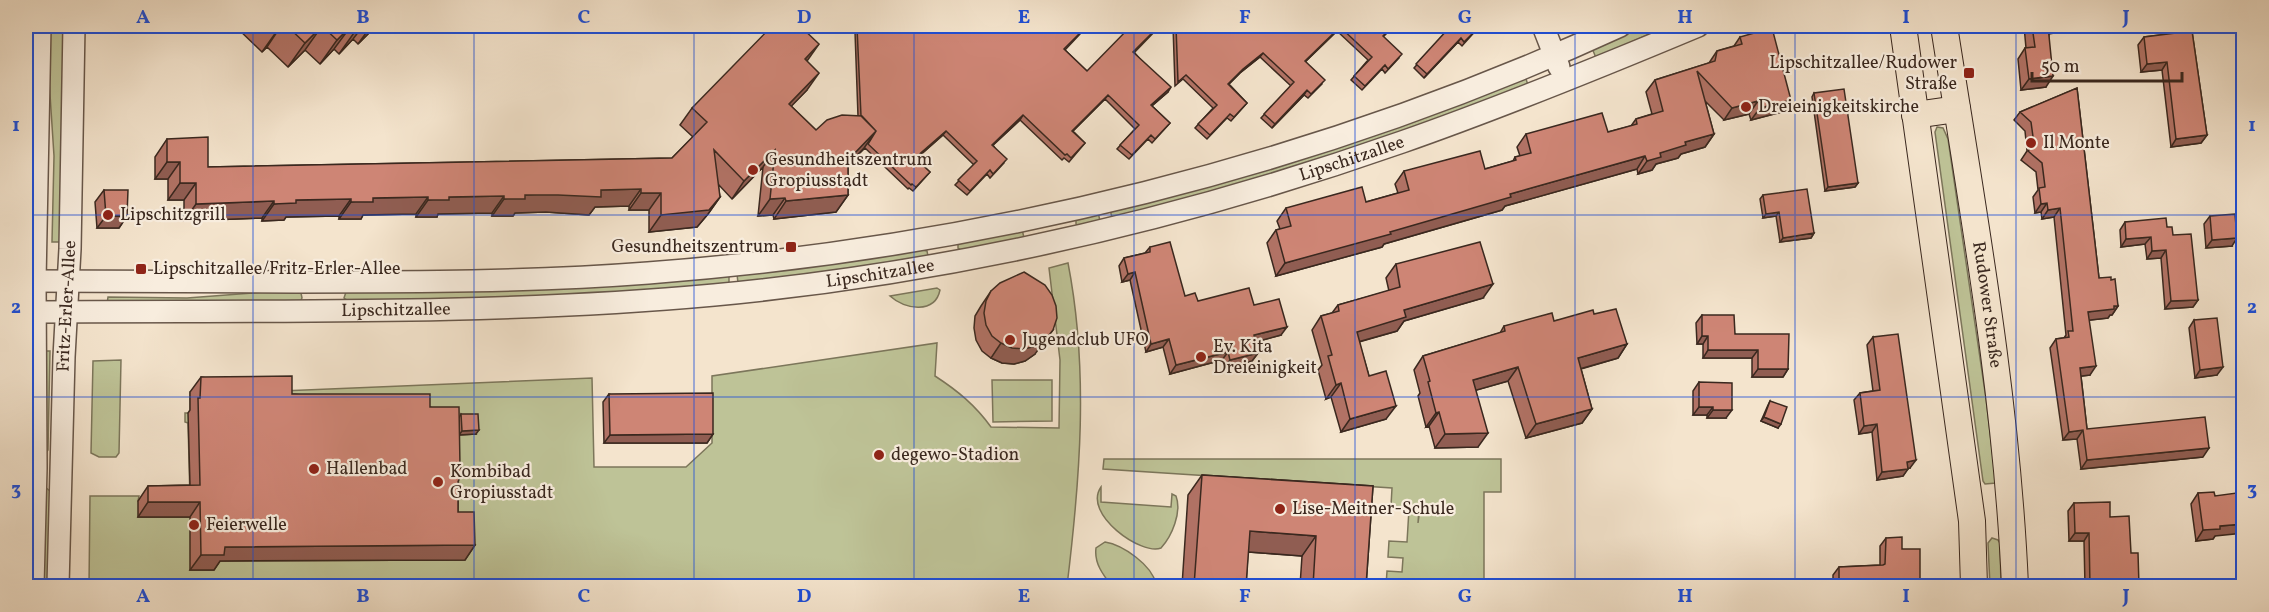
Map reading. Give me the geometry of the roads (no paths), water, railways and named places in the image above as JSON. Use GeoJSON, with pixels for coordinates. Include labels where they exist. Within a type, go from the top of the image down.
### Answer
{"type":"FeatureCollection","features":[{"type":"Feature","properties":{"kind":"main road"},"geometry":{"type":"LineString","coordinates":[[1904,26],[1972,521],[1974,586]]}},
{"type":"Feature","properties":{"kind":"main road","name":"Rudower Straße"},"geometry":{"type":"LineString","coordinates":[[1944,26],[2000,392],[2013,521],[2015,586]]}},
{"type":"Feature","properties":{"kind":"main road"},"geometry":{"type":"LineString","coordinates":[[1915,115],[1957,110]]}},
{"type":"Feature","properties":{"kind":"main road"},"geometry":{"type":"LineString","coordinates":[[1972,521],[2013,521]]}},
{"type":"Feature","properties":{"kind":"street","name":"Fritz-Erler-Allee"},"geometry":{"type":"LineString","coordinates":[[33,586],[36,468],[30,281],[40,26]]}},
{"type":"Feature","properties":{"kind":"street","name":"Fritz-Erler-Allee"},"geometry":{"type":"LineString","coordinates":[[58,586],[66,312],[69,281],[74,26]]}},
{"type":"Feature","properties":{"kind":"street"},"geometry":{"type":"LineString","coordinates":[[1542,26],[1565,81]]}},
{"type":"Feature","properties":{"kind":"street","name":"Lipschitzallee"},"geometry":{"type":"LineString","coordinates":[[30,281],[485,281],[651,273],[795,258],[939,236],[1064,210],[1207,175],[1305,146],[1452,95],[1620,26]]}},
{"type":"Feature","properties":{"kind":"street","name":"Lipschitzallee"},"geometry":{"type":"LineString","coordinates":[[30,312],[323,312],[579,305],[791,286],[944,263],[1070,237],[1215,200],[1324,168],[1400,143],[1565,81],[1698,26]]}},
{"type":"Feature","properties":{"kind":"street"},"geometry":{"type":"LineString","coordinates":[[1064,210],[1070,237]]}},
{"type":"Feature","properties":{"kind":"street"},"geometry":{"type":"LineString","coordinates":[[939,236],[944,263]]}},
{"type":"Feature","properties":{"kind":"street"},"geometry":{"type":"LineString","coordinates":[[322,282],[323,312]]}},
{"type":"Feature","properties":{"kind":"street"},"geometry":{"type":"LineString","coordinates":[[36,468],[61,468]]}},
{"type":"Feature","properties":{"kind":"place","name":"Lipschitzallee/Rudower Straße"},"geometry":{"type":"Point","coordinates":[1969,73]}},
{"type":"Feature","properties":{"kind":"place","name":"Dreieinigkeitskirche"},"geometry":{"type":"Point","coordinates":[1746,107]}},
{"type":"Feature","properties":{"kind":"place","name":"Il Monte"},"geometry":{"type":"Point","coordinates":[2031,143]}},
{"type":"Feature","properties":{"kind":"place","name":"Gesundheitszentrum Gropiusstadt"},"geometry":{"type":"Point","coordinates":[753,170]}},
{"type":"Feature","properties":{"kind":"place","name":"Lipschitzgrill"},"geometry":{"type":"Point","coordinates":[108,215]}},
{"type":"Feature","properties":{"kind":"place","name":"Gesundheitszentrum"},"geometry":{"type":"Point","coordinates":[791,247]}},
{"type":"Feature","properties":{"kind":"place","name":"Lipschitzallee/Fritz-Erler-Allee"},"geometry":{"type":"Point","coordinates":[141,269]}},
{"type":"Feature","properties":{"kind":"place","name":"Jugendclub UFO"},"geometry":{"type":"Point","coordinates":[1010,340]}},
{"type":"Feature","properties":{"kind":"place","name":"Ev. Kita Dreieinigkeit"},"geometry":{"type":"Point","coordinates":[1201,357]}},
{"type":"Feature","properties":{"kind":"place","name":"degewo-Stadion"},"geometry":{"type":"Point","coordinates":[879,455]}},
{"type":"Feature","properties":{"kind":"place","name":"Hallenbad"},"geometry":{"type":"Point","coordinates":[314,469]}},
{"type":"Feature","properties":{"kind":"place","name":"Kombibad Gropiusstadt"},"geometry":{"type":"Point","coordinates":[438,482]}},
{"type":"Feature","properties":{"kind":"place","name":"Lise-Meitner-Schule"},"geometry":{"type":"Point","coordinates":[1280,509]}},
{"type":"Feature","properties":{"kind":"place","name":"Feierwelle"},"geometry":{"type":"Point","coordinates":[194,525]}}]}
